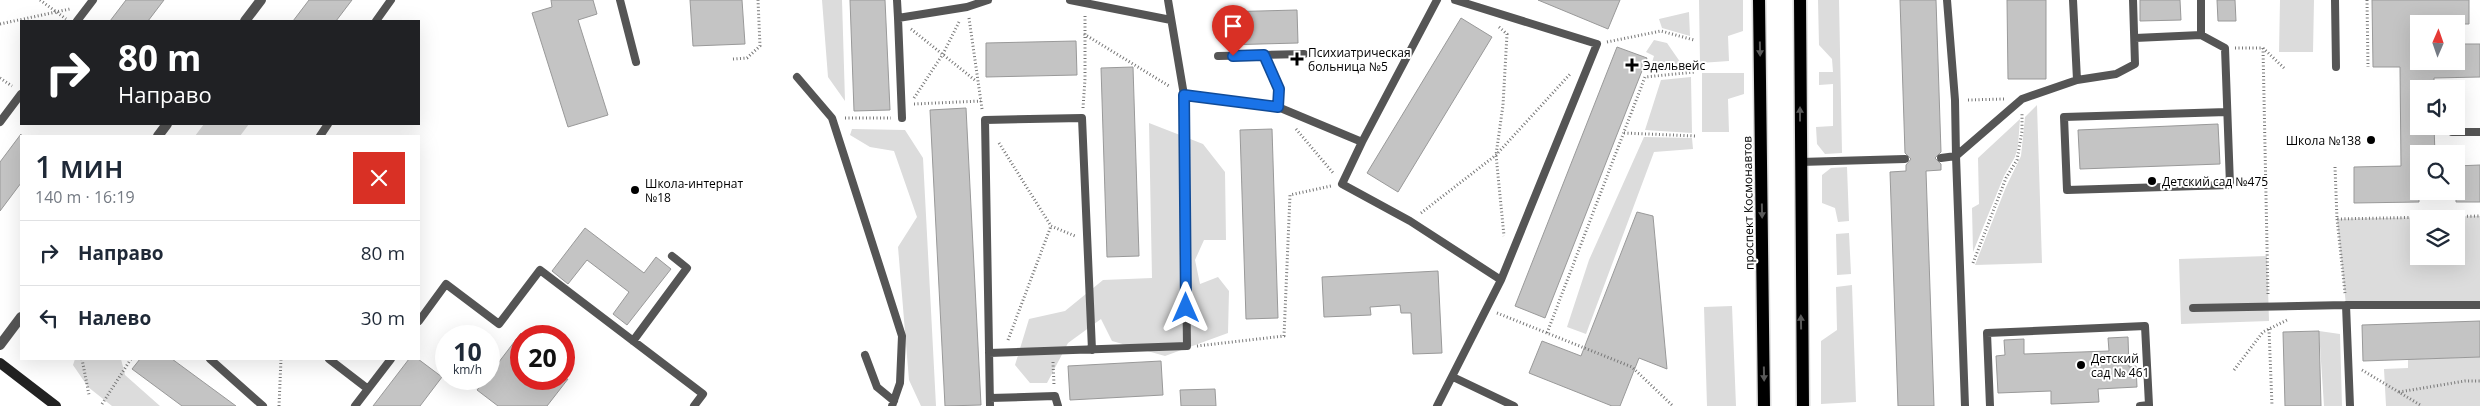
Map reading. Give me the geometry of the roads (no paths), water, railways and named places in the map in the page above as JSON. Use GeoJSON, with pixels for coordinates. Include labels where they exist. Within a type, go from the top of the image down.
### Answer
{"type":"FeatureCollection","features":[{"type":"Feature","properties":{"kind":"main road","name":"проспект Космонавтов"},"geometry":{"type":"LineString","coordinates":[[1759,0],[1764,406]]}},
{"type":"Feature","properties":{"kind":"main road"},"geometry":{"type":"LineString","coordinates":[[1800,0],[1803,406]]}},
{"type":"Feature","properties":{"kind":"main road"},"geometry":{"type":"LineString","coordinates":[[0,363],[56,406]]}},
{"type":"Feature","properties":{"kind":"street"},"geometry":{"type":"LineString","coordinates":[[246,20],[261,0]]}},
{"type":"Feature","properties":{"kind":"street"},"geometry":{"type":"LineString","coordinates":[[0,345],[20,317]]}},
{"type":"Feature","properties":{"kind":"lane"},"geometry":{"type":"LineString","coordinates":[[77,20],[93,0]]}},
{"type":"Feature","properties":{"kind":"lane"},"geometry":{"type":"LineString","coordinates":[[377,20],[391,0]]}},
{"type":"Feature","properties":{"kind":"lane"},"geometry":{"type":"LineString","coordinates":[[620,0],[636,62]]}},
{"type":"Feature","properties":{"kind":"lane"},"geometry":{"type":"LineString","coordinates":[[897,0],[902,118]]}},
{"type":"Feature","properties":{"kind":"lane"},"geometry":{"type":"LineString","coordinates":[[898,18],[967,7],[988,0]]}},
{"type":"Feature","properties":{"kind":"lane"},"geometry":{"type":"LineString","coordinates":[[1070,0],[1171,20]]}},
{"type":"Feature","properties":{"kind":"lane"},"geometry":{"type":"LineString","coordinates":[[990,354],[1186,346],[1184,95],[1168,0]]}},
{"type":"Feature","properties":{"kind":"lane"},"geometry":{"type":"LineString","coordinates":[[1437,0],[1342,184],[1410,221],[1501,280]]}},
{"type":"Feature","properties":{"kind":"lane"},"geometry":{"type":"LineString","coordinates":[[1436,406],[1488,309],[1501,280],[1597,44],[1478,9],[1455,0]]}},
{"type":"Feature","properties":{"kind":"lane"},"geometry":{"type":"LineString","coordinates":[[1947,0],[1955,100],[1965,406]]}},
{"type":"Feature","properties":{"kind":"lane"},"geometry":{"type":"LineString","coordinates":[[2074,0],[2077,80]]}},
{"type":"Feature","properties":{"kind":"lane"},"geometry":{"type":"LineString","coordinates":[[1941,158],[1956,156],[2022,99],[2077,80],[2116,74],[2135,64],[2133,0]]}},
{"type":"Feature","properties":{"kind":"lane"},"geometry":{"type":"LineString","coordinates":[[2201,0],[2202,35]]}},
{"type":"Feature","properties":{"kind":"lane"},"geometry":{"type":"LineString","coordinates":[[2335,0],[2336,67]]}},
{"type":"Feature","properties":{"kind":"lane"},"geometry":{"type":"LineString","coordinates":[[2135,38],[2202,35],[2225,48],[2230,185],[2067,190],[2064,117],[2226,112]]}},
{"type":"Feature","properties":{"kind":"lane"},"geometry":{"type":"LineString","coordinates":[[1218,56],[1304,54]]}},
{"type":"Feature","properties":{"kind":"lane"},"geometry":{"type":"LineString","coordinates":[[1264,55],[1279,89],[1278,107]]}},
{"type":"Feature","properties":{"kind":"lane"},"geometry":{"type":"LineString","coordinates":[[797,77],[832,118],[902,336],[900,383],[893,403],[876,387],[865,355]]}},
{"type":"Feature","properties":{"kind":"lane"},"geometry":{"type":"LineString","coordinates":[[0,122],[20,95]]}},
{"type":"Feature","properties":{"kind":"lane"},"geometry":{"type":"LineString","coordinates":[[1184,95],[1278,107],[1362,142]]}},
{"type":"Feature","properties":{"kind":"lane"},"geometry":{"type":"LineString","coordinates":[[1058,406],[1055,396],[990,402],[985,120],[1082,118],[1092,350]]}},
{"type":"Feature","properties":{"kind":"lane"},"geometry":{"type":"LineString","coordinates":[[2465,132],[2480,132]]}},
{"type":"Feature","properties":{"kind":"lane"},"geometry":{"type":"LineString","coordinates":[[1800,162],[1906,159]]}},
{"type":"Feature","properties":{"kind":"lane"},"geometry":{"type":"LineString","coordinates":[[633,341],[688,268],[672,256]]}},
{"type":"Feature","properties":{"kind":"lane"},"geometry":{"type":"LineString","coordinates":[[420,320],[446,284],[499,324],[540,270],[703,394],[694,406]]}},
{"type":"Feature","properties":{"kind":"lane"},"geometry":{"type":"LineString","coordinates":[[2346,305],[2350,406]]}},
{"type":"Feature","properties":{"kind":"lane"},"geometry":{"type":"LineString","coordinates":[[2193,308],[2480,305]]}},
{"type":"Feature","properties":{"kind":"lane"},"geometry":{"type":"LineString","coordinates":[[1990,406],[1987,333],[2146,326],[2149,406],[2140,406]]}},
{"type":"Feature","properties":{"kind":"lane"},"geometry":{"type":"LineString","coordinates":[[211,360],[263,406]]}},
{"type":"Feature","properties":{"kind":"lane"},"geometry":{"type":"LineString","coordinates":[[330,360],[368,389]]}},
{"type":"Feature","properties":{"kind":"lane"},"geometry":{"type":"LineString","coordinates":[[355,406],[390,360]]}},
{"type":"Feature","properties":{"kind":"lane"},"geometry":{"type":"LineString","coordinates":[[1452,377],[1514,406]]}},
{"type":"Feature","properties":{"kind":"place","name":"Психиатрическая больница №5"},"geometry":{"type":"Point","coordinates":[1297,59]}},
{"type":"Feature","properties":{"kind":"place","name":"Эдельвейс"},"geometry":{"type":"Point","coordinates":[1632,65]}},
{"type":"Feature","properties":{"kind":"place","name":"Школа №138"},"geometry":{"type":"Point","coordinates":[2371,140]}},
{"type":"Feature","properties":{"kind":"place","name":"Детский сад №475"},"geometry":{"type":"Point","coordinates":[2152,181]}},
{"type":"Feature","properties":{"kind":"place","name":"Школа-интернат №18"},"geometry":{"type":"Point","coordinates":[635,190]}},
{"type":"Feature","properties":{"kind":"place","name":"Детский сад № 461"},"geometry":{"type":"Point","coordinates":[2081,365]}}]}
